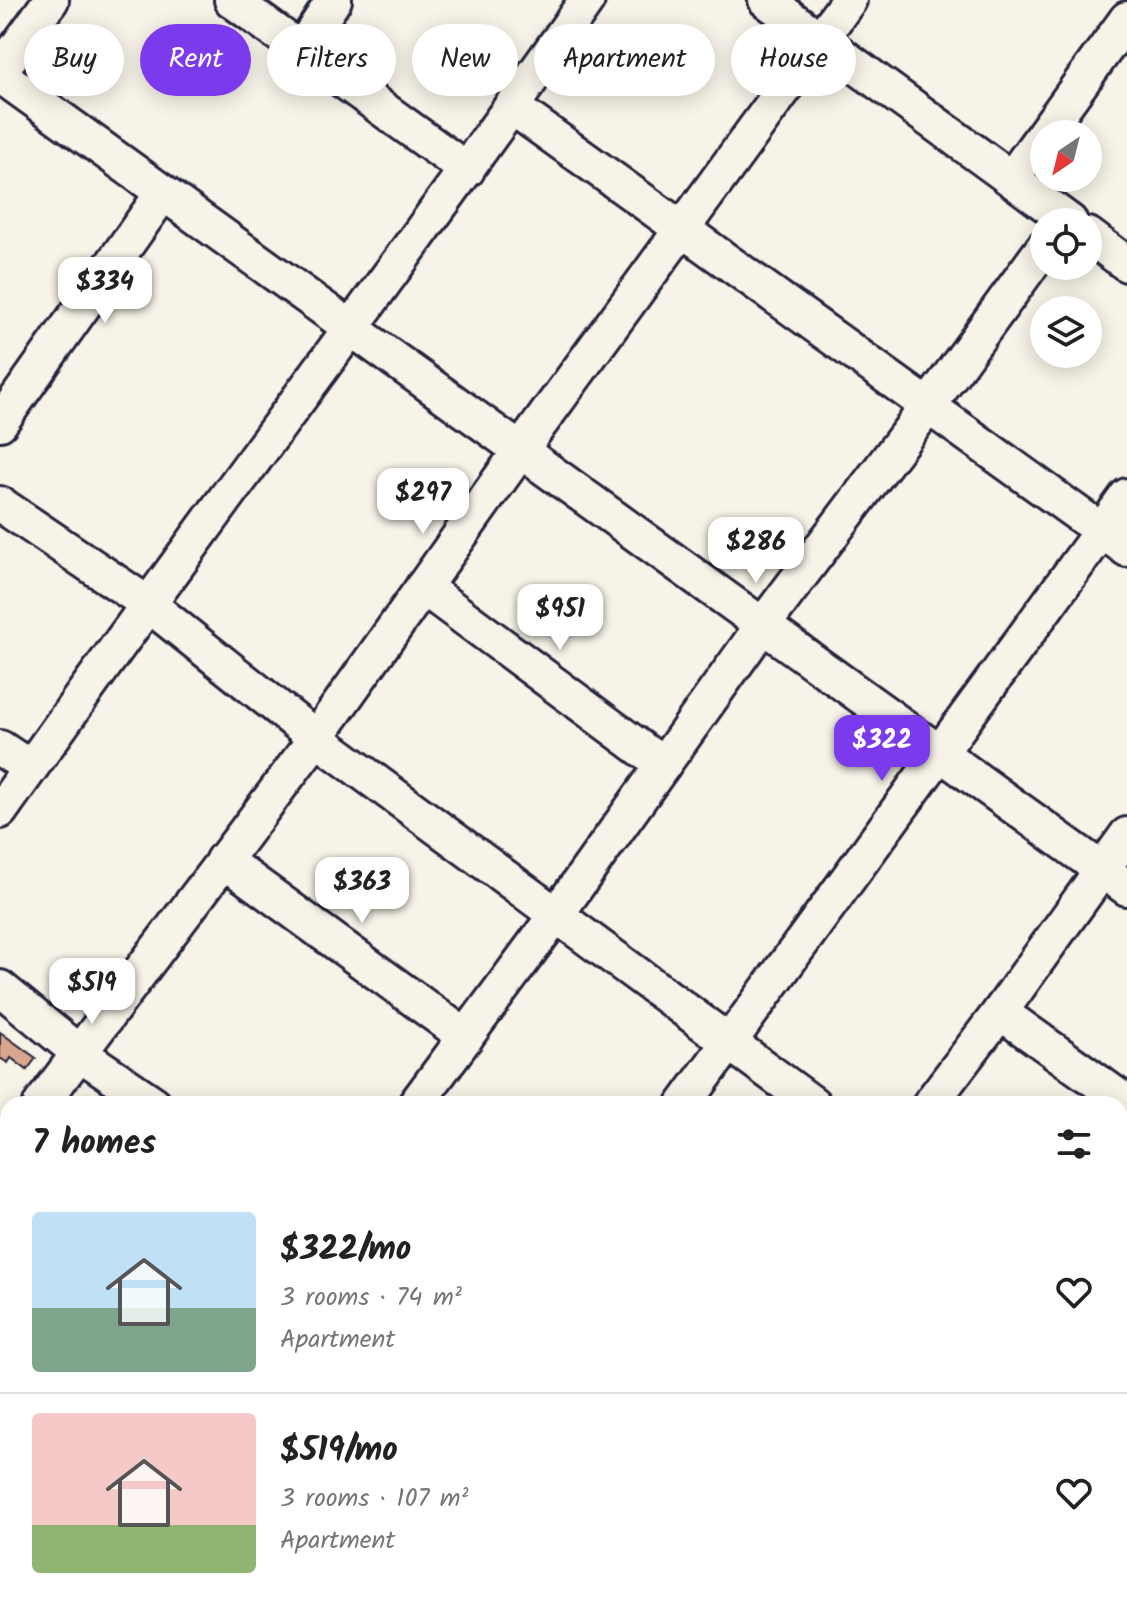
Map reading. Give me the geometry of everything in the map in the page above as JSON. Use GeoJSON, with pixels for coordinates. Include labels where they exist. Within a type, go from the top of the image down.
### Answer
{"type":"FeatureCollection","features":[{"type":"Feature","properties":{"kind":"street"},"geometry":{"type":"LineString","coordinates":[[51,0],[0,73],[1114,878]]}},
{"type":"Feature","properties":{"kind":"street"},"geometry":{"type":"LineString","coordinates":[[232,0],[267,25]]}},
{"type":"Feature","properties":{"kind":"street"},"geometry":{"type":"LineString","coordinates":[[318,24],[334,0]]}},
{"type":"Feature","properties":{"kind":"street"},"geometry":{"type":"LineString","coordinates":[[0,811],[467,170],[587,0]]}},
{"type":"Feature","properties":{"kind":"street"},"geometry":{"type":"LineString","coordinates":[[766,0],[798,24]]}},
{"type":"Feature","properties":{"kind":"street"},"geometry":{"type":"LineString","coordinates":[[832,24],[849,0]]}},
{"type":"Feature","properties":{"kind":"street"},"geometry":{"type":"LineString","coordinates":[[1012,178],[1122,36]]}},
{"type":"Feature","properties":{"kind":"street"},"geometry":{"type":"LineString","coordinates":[[856,67],[1050,208]]}},
{"type":"Feature","properties":{"kind":"street"},"geometry":{"type":"LineString","coordinates":[[365,96],[467,170]]}},
{"type":"Feature","properties":{"kind":"street"},"geometry":{"type":"LineString","coordinates":[[47,1096],[316,738],[520,451],[780,96]]}},
{"type":"Feature","properties":{"kind":"street"},"geometry":{"type":"LineString","coordinates":[[512,107],[1114,540]]}},
{"type":"Feature","properties":{"kind":"street"},"geometry":{"type":"LineString","coordinates":[[0,423],[163,193]]}},
{"type":"Feature","properties":{"kind":"street"},"geometry":{"type":"LineString","coordinates":[[1102,246],[1127,264]]}},
{"type":"Feature","properties":{"kind":"street"},"geometry":{"type":"LineString","coordinates":[[422,1096],[556,915],[763,625],[1030,266]]}},
{"type":"Feature","properties":{"kind":"street"},"geometry":{"type":"LineString","coordinates":[[690,1096],[940,752],[1114,540],[1127,496]]}},
{"type":"Feature","properties":{"kind":"street"},"geometry":{"type":"LineString","coordinates":[[0,504],[148,604],[316,738],[802,1096]]}},
{"type":"Feature","properties":{"kind":"street"},"geometry":{"type":"LineString","coordinates":[[423,587],[663,765]]}},
{"type":"Feature","properties":{"kind":"street"},"geometry":{"type":"LineString","coordinates":[[0,748],[30,768]]}},
{"type":"Feature","properties":{"kind":"street"},"geometry":{"type":"LineString","coordinates":[[936,1096],[1000,1012],[1114,878],[1127,835]]}},
{"type":"Feature","properties":{"kind":"street"},"geometry":{"type":"LineString","coordinates":[[223,860],[466,1037]]}},
{"type":"Feature","properties":{"kind":"street"},"geometry":{"type":"LineString","coordinates":[[0,988],[78,1052],[142,1096]]}},
{"type":"Feature","properties":{"kind":"street"},"geometry":{"type":"LineString","coordinates":[[1000,1012],[1117,1096]]}},
{"type":"Feature","properties":{"kind":"building"},"geometry":{"type":"Polygon","coordinates":[[[0,1032],[36,1058],[27,1070],[11,1058],[8,1063],[0,1058],[0,1032]]]}}]}
